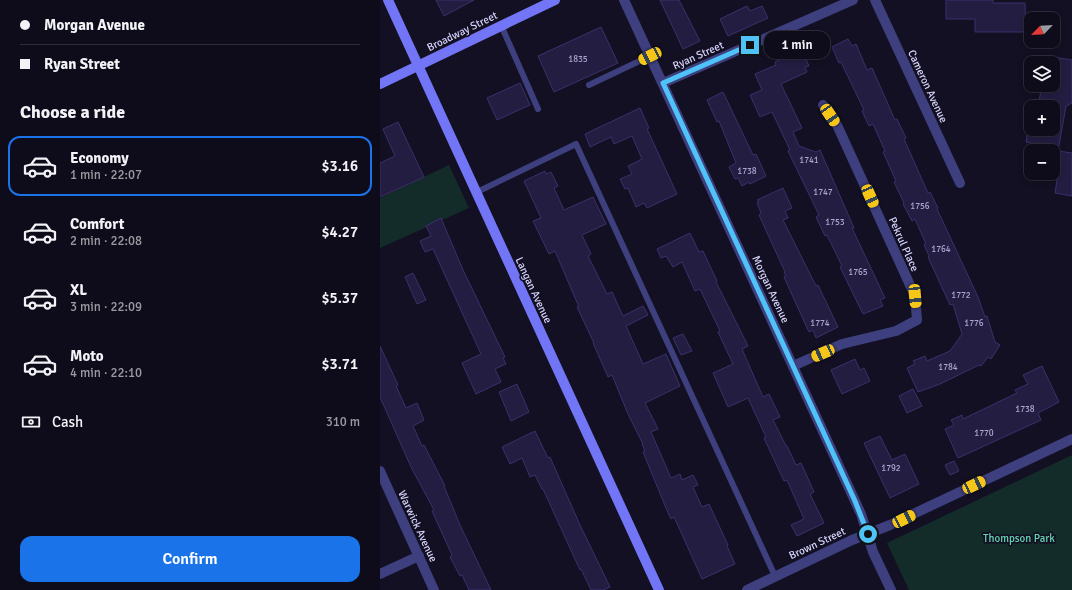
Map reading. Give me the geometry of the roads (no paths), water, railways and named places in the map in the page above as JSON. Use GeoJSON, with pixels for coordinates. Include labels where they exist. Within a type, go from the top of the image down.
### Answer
{"type":"FeatureCollection","features":[{"type":"Feature","properties":{"kind":"street","name":"Langan Avenue"},"geometry":{"type":"LineString","coordinates":[[388,0],[475,193],[659,590]]}},
{"type":"Feature","properties":{"kind":"street","name":"Broadway Street"},"geometry":{"type":"LineString","coordinates":[[380,84],[555,0]]}},
{"type":"Feature","properties":{"kind":"street","name":"Morgan Avenue"},"geometry":{"type":"LineString","coordinates":[[624,0],[861,514],[874,552],[891,590]]}},
{"type":"Feature","properties":{"kind":"street","name":"Ryan Street"},"geometry":{"type":"LineString","coordinates":[[663,83],[853,0]]}},
{"type":"Feature","properties":{"kind":"street","name":"Cameron Avenue"},"geometry":{"type":"LineString","coordinates":[[875,0],[960,182]]}},
{"type":"Feature","properties":{"kind":"street","name":"Pekrul Place"},"geometry":{"type":"LineString","coordinates":[[793,366],[842,344],[896,331],[917,320],[915,296],[837,125],[824,105]]}},
{"type":"Feature","properties":{"kind":"street","name":"Brown Street"},"geometry":{"type":"LineString","coordinates":[[747,590],[890,525],[1072,439]]}},
{"type":"Feature","properties":{"kind":"street","name":"Warwick Avenue"},"geometry":{"type":"LineString","coordinates":[[380,471],[434,590]]}},
{"type":"Feature","properties":{"kind":"street"},"geometry":{"type":"LineString","coordinates":[[380,574],[419,556]]}},
{"type":"Feature","properties":{"kind":"lane"},"geometry":{"type":"LineString","coordinates":[[501,25],[538,109]]}},
{"type":"Feature","properties":{"kind":"lane"},"geometry":{"type":"LineString","coordinates":[[589,84],[650,56]]}},
{"type":"Feature","properties":{"kind":"lane"},"geometry":{"type":"LineString","coordinates":[[475,193],[576,144],[775,576]]}},
{"type":"Feature","properties":{"kind":"park label","name":"Thompson Park"},"geometry":{"type":"Point","coordinates":[1019,538]}}]}
